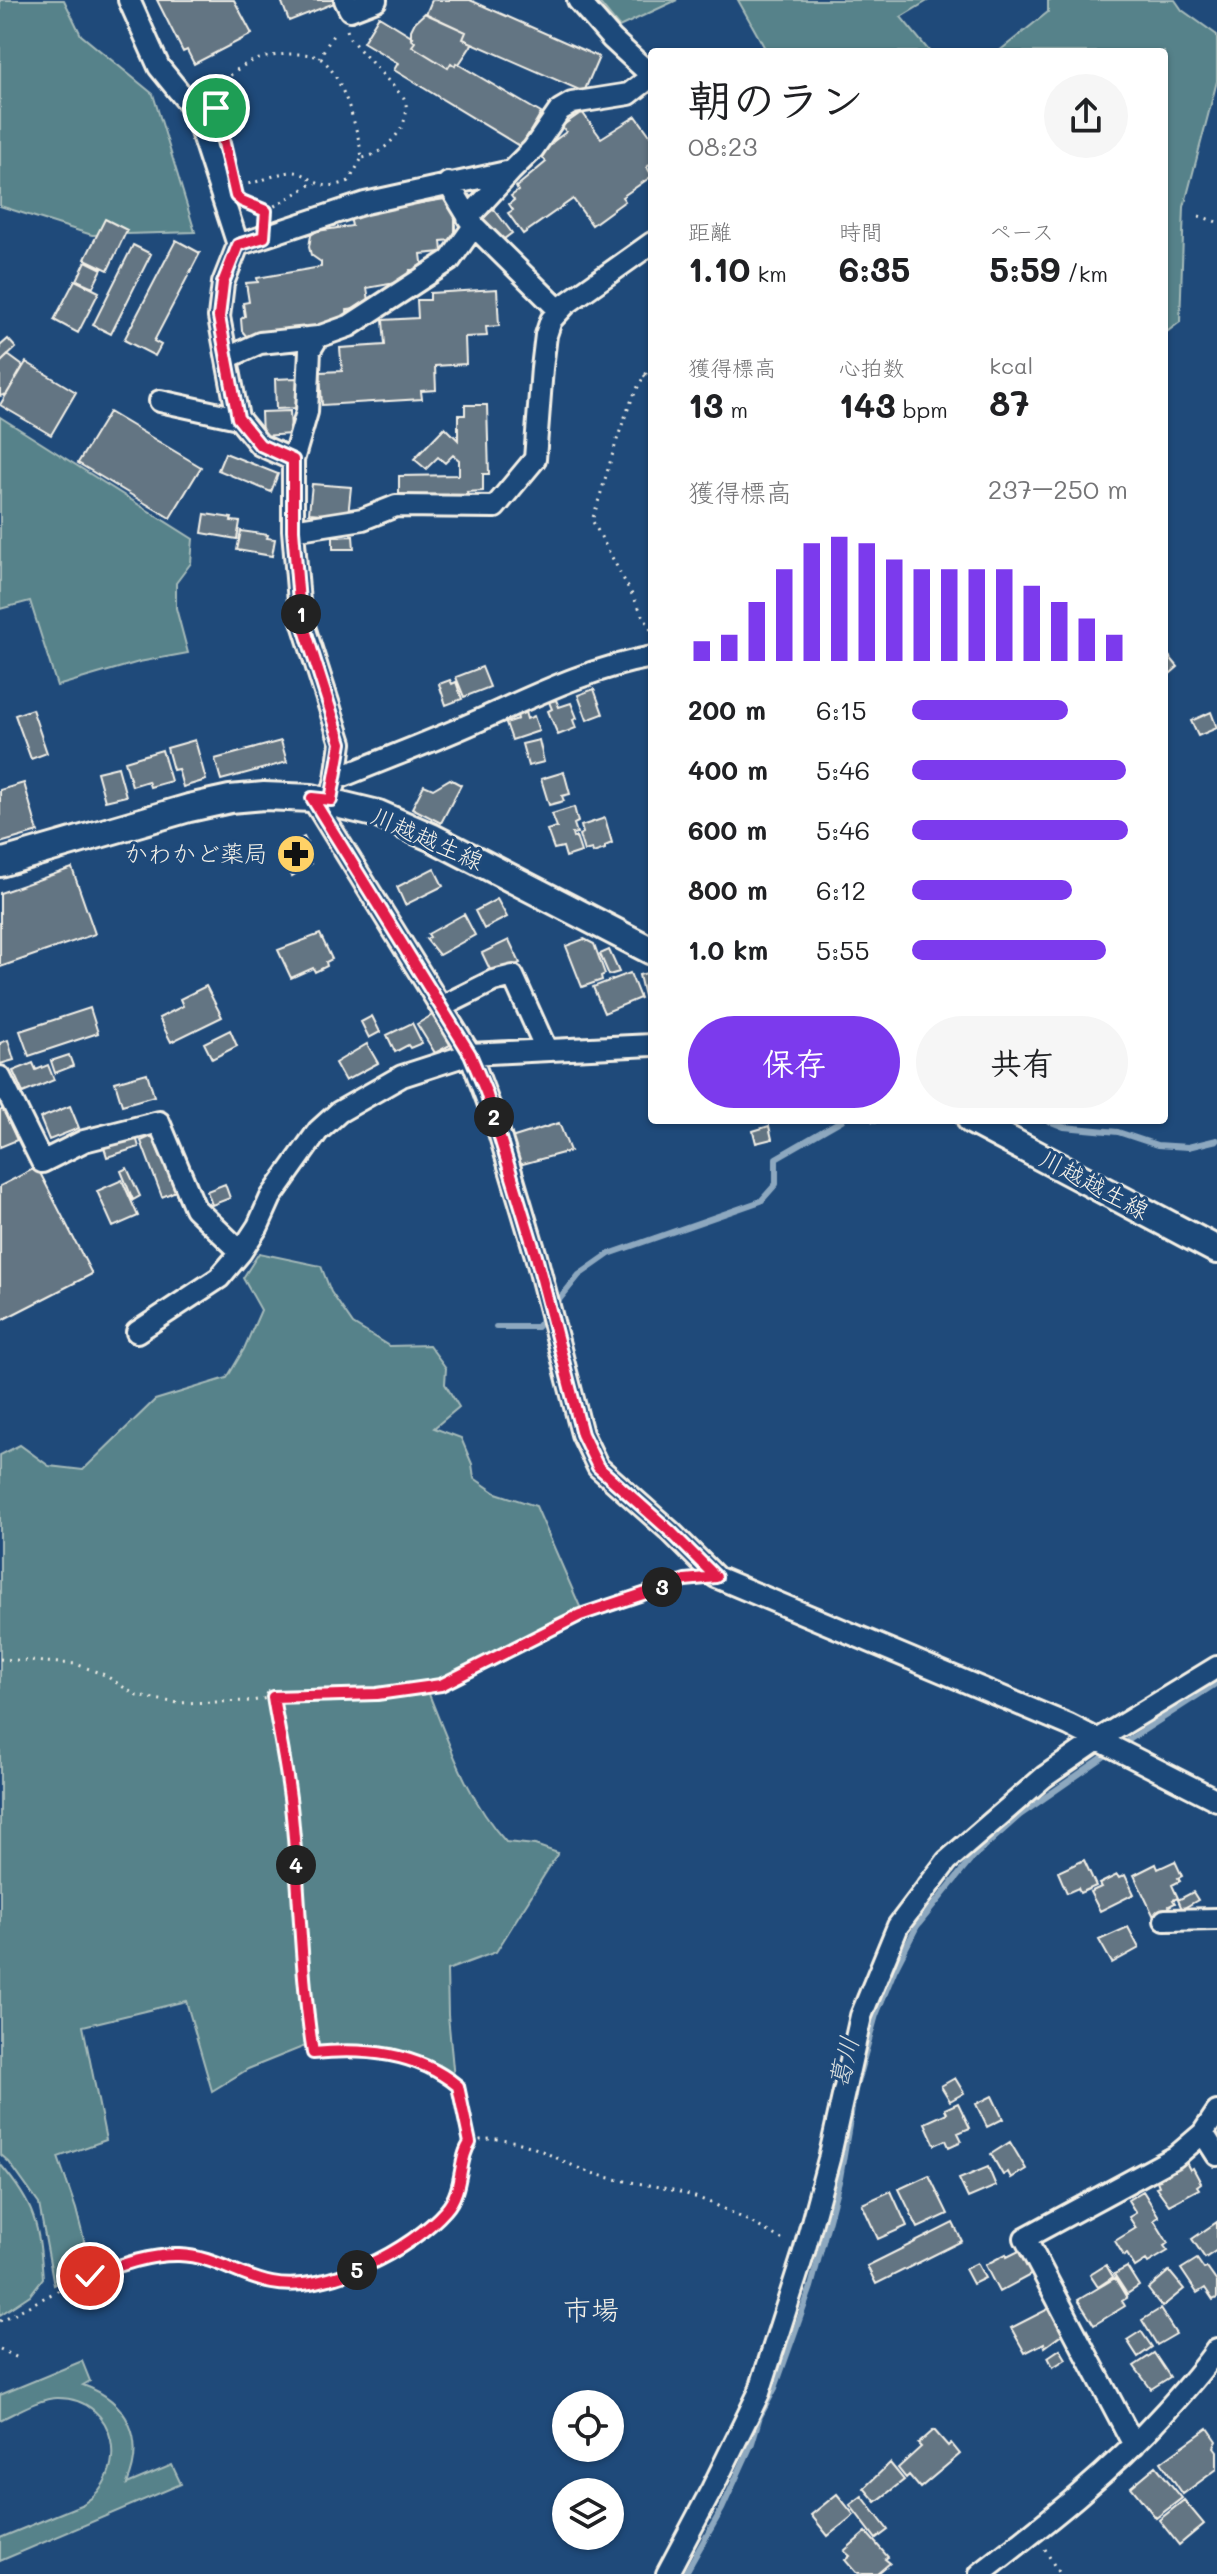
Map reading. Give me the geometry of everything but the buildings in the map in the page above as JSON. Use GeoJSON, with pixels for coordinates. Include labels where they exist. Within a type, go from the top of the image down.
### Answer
{"type":"FeatureCollection","features":[{"type":"Feature","properties":{"kind":"main road","name":"川越越生線"},"geometry":{"type":"LineString","coordinates":[[0,863],[230,799],[326,792],[433,838],[648,949]]}},
{"type":"Feature","properties":{"kind":"main road","name":"川越越生線"},"geometry":{"type":"LineString","coordinates":[[981,1124],[1217,1250]]}},
{"type":"Feature","properties":{"kind":"street"},"geometry":{"type":"LineString","coordinates":[[129,0],[159,67],[194,110],[238,245],[223,283],[219,317],[238,418],[260,445],[293,460]]}},
{"type":"Feature","properties":{"kind":"street"},"geometry":{"type":"LineString","coordinates":[[347,5],[376,0]]}},
{"type":"Feature","properties":{"kind":"street"},"geometry":{"type":"LineString","coordinates":[[578,0],[612,39],[648,72]]}},
{"type":"Feature","properties":{"kind":"street"},"geometry":{"type":"LineString","coordinates":[[227,358],[260,343],[318,337],[349,326],[450,260],[471,222],[511,171],[533,149],[560,110],[572,103],[629,94],[648,79]]}},
{"type":"Feature","properties":{"kind":"street"},"geometry":{"type":"LineString","coordinates":[[238,245],[365,203],[511,171]]}},
{"type":"Feature","properties":{"kind":"street"},"geometry":{"type":"LineString","coordinates":[[448,183],[471,222],[559,310]]}},
{"type":"Feature","properties":{"kind":"street"},"geometry":{"type":"LineString","coordinates":[[293,530],[363,519],[396,506],[495,507],[535,459],[546,335],[551,320],[559,310],[648,246]]}},
{"type":"Feature","properties":{"kind":"street"},"geometry":{"type":"LineString","coordinates":[[318,337],[310,350],[307,412],[293,460],[293,530],[300,614],[341,743],[326,792],[441,1007],[470,1054],[494,1117],[536,1256],[582,1434],[598,1467],[716,1577],[1099,1739],[1217,1800]]}},
{"type":"Feature","properties":{"kind":"street"},"geometry":{"type":"LineString","coordinates":[[160,401],[238,418]]}},
{"type":"Feature","properties":{"kind":"street"},"geometry":{"type":"LineString","coordinates":[[326,792],[571,678],[648,658]]}},
{"type":"Feature","properties":{"kind":"street"},"geometry":{"type":"LineString","coordinates":[[441,1007],[493,981],[513,976],[546,1049]]}},
{"type":"Feature","properties":{"kind":"street"},"geometry":{"type":"LineString","coordinates":[[137,1332],[219,1278],[241,1252],[258,1226],[271,1197],[318,1131],[339,1112],[402,1076],[470,1054],[648,1045]]}},
{"type":"Feature","properties":{"kind":"street"},"geometry":{"type":"LineString","coordinates":[[1,1080],[42,1162],[84,1141],[159,1122],[195,1208],[241,1252]]}},
{"type":"Feature","properties":{"kind":"street"},"geometry":{"type":"LineString","coordinates":[[667,2574],[759,2393],[804,2252],[829,2159],[861,2016],[898,1926],[947,1861],[1044,1777],[1099,1739],[1217,1667]]}},
{"type":"Feature","properties":{"kind":"street"},"geometry":{"type":"LineString","coordinates":[[1165,1920],[1217,1919]]}},
{"type":"Feature","properties":{"kind":"street"},"geometry":{"type":"LineString","coordinates":[[1134,2445],[1025,2238],[1175,2157],[1203,2133],[1217,2112]]}},
{"type":"Feature","properties":{"kind":"street"},"geometry":{"type":"LineString","coordinates":[[1203,2133],[1217,2155]]}},
{"type":"Feature","properties":{"kind":"street"},"geometry":{"type":"LineString","coordinates":[[980,2574],[1075,2500],[1134,2445],[1204,2368],[1217,2349]]}},
{"type":"Feature","properties":{"kind":"path"},"geometry":{"type":"LineString","coordinates":[[347,5],[350,39],[407,105],[407,113],[386,148],[372,157],[362,158]]}},
{"type":"Feature","properties":{"kind":"path"},"geometry":{"type":"LineString","coordinates":[[319,58],[335,32]]}},
{"type":"Feature","properties":{"kind":"path"},"geometry":{"type":"LineString","coordinates":[[219,123],[218,98],[233,72],[242,64],[274,55],[303,54],[319,58],[329,67],[352,118],[362,158],[349,181],[324,186],[313,183],[301,173],[291,172],[260,183],[234,183]]}},
{"type":"Feature","properties":{"kind":"path"},"geometry":{"type":"LineString","coordinates":[[266,211],[313,183]]}},
{"type":"Feature","properties":{"kind":"path"},"geometry":{"type":"LineString","coordinates":[[236,196],[266,211]]}},
{"type":"Feature","properties":{"kind":"path"},"geometry":{"type":"LineString","coordinates":[[264,237],[266,211]]}},
{"type":"Feature","properties":{"kind":"path"},"geometry":{"type":"LineString","coordinates":[[1199,216],[1217,222]]}},
{"type":"Feature","properties":{"kind":"path"},"geometry":{"type":"LineString","coordinates":[[648,371],[628,407],[592,520],[648,625]]}},
{"type":"Feature","properties":{"kind":"path"},"geometry":{"type":"LineString","coordinates":[[644,375],[648,380]]}},
{"type":"Feature","properties":{"kind":"path"},"geometry":{"type":"LineString","coordinates":[[0,1659],[76,1664],[105,1675],[137,1696],[157,1700],[203,1703],[377,1694],[441,1685],[580,1615],[685,1580],[716,1577]]}},
{"type":"Feature","properties":{"kind":"path"},"geometry":{"type":"LineString","coordinates":[[273,1697],[291,1804],[304,1996],[313,2053],[350,2050],[428,2065],[458,2086],[470,2143]]}},
{"type":"Feature","properties":{"kind":"path"},"geometry":{"type":"LineString","coordinates":[[0,2321],[90,2276],[159,2257],[179,2255],[202,2259],[285,2286],[357,2270],[404,2246],[446,2210],[459,2185],[466,2149],[470,2143],[490,2139],[515,2141],[540,2149],[585,2171],[688,2194],[804,2252]]}},
{"type":"Feature","properties":{"kind":"path"},"geometry":{"type":"LineString","coordinates":[[0,2349],[18,2358]]}},
{"type":"Feature","properties":{"kind":"path"},"geometry":{"type":"LineString","coordinates":[[1035,2532],[1059,2574]]}},
{"type":"Feature","properties":{"kind":"green space"},"geometry":{"type":"Polygon","coordinates":[[[0,0],[64,0],[81,35],[153,94],[195,232],[92,235],[0,206],[0,0]]]}},
{"type":"Feature","properties":{"kind":"green space"},"geometry":{"type":"Polygon","coordinates":[[[597,0],[677,0],[619,27],[597,0]]]}},
{"type":"Feature","properties":{"kind":"green space"},"geometry":{"type":"Polygon","coordinates":[[[738,0],[929,0],[901,17],[927,48],[765,48],[738,0]]]}},
{"type":"Feature","properties":{"kind":"green space"},"geometry":{"type":"Polygon","coordinates":[[[1048,0],[1175,0],[1182,10],[1217,35],[1217,81],[1184,207],[1180,322],[1168,331],[1168,48],[1003,48],[1048,12],[1048,0]]]}},
{"type":"Feature","properties":{"kind":"green space"},"geometry":{"type":"Polygon","coordinates":[[[0,417],[193,539],[191,563],[176,583],[176,608],[188,653],[139,662],[57,686],[30,601],[0,609],[0,417]]]}},
{"type":"Feature","properties":{"kind":"green space"},"geometry":{"type":"Polygon","coordinates":[[[259,1253],[321,1266],[331,1292],[353,1324],[389,1346],[429,1345],[446,1368],[445,1384],[459,1407],[434,1428],[461,1438],[472,1464],[474,1478],[496,1493],[536,1506],[581,1609],[556,1619],[458,1674],[424,1682],[468,1786],[506,1842],[535,1845],[558,1853],[496,1952],[447,1970],[454,2079],[427,2061],[393,2048],[305,2046],[248,2069],[212,2091],[186,2001],[83,2026],[106,2140],[58,2157],[91,2267],[54,2285],[39,2204],[0,2154],[0,1455],[20,1445],[49,1466],[83,1470],[155,1400],[227,1378],[261,1310],[243,1278],[259,1253]]]}},
{"type":"Feature","properties":{"kind":"green space"},"geometry":{"type":"Polygon","coordinates":[[[0,2164],[21,2192],[33,2216],[40,2243],[43,2278],[30,2295],[0,2315],[0,2164]]]}},
{"type":"Feature","properties":{"kind":"green space"},"geometry":{"type":"Polygon","coordinates":[[[82,2361],[90,2381],[83,2385],[112,2401],[129,2424],[134,2452],[127,2484],[172,2465],[181,2484],[0,2561],[0,2538],[83,2504],[98,2491],[108,2475],[112,2458],[111,2440],[105,2424],[94,2410],[78,2401],[58,2398],[44,2400],[0,2420],[0,2395],[82,2361]]]}},
{"type":"Feature","properties":{"kind":"waterway"},"geometry":{"type":"LineString","coordinates":[[554,1306],[579,1275],[609,1254],[761,1201],[776,1184],[776,1158],[835,1124]]}},
{"type":"Feature","properties":{"kind":"waterway"},"geometry":{"type":"LineString","coordinates":[[1056,1124],[1118,1132],[1157,1145],[1188,1147],[1217,1140]]}},
{"type":"Feature","properties":{"kind":"waterway"},"geometry":{"type":"LineString","coordinates":[[496,1327],[537,1327],[547,1315]]}},
{"type":"Feature","properties":{"kind":"waterway","name":"葛川"},"geometry":{"type":"LineString","coordinates":[[1121,1745],[1217,1683]]}},
{"type":"Feature","properties":{"kind":"waterway","name":"葛川"},"geometry":{"type":"LineString","coordinates":[[685,2574],[722,2509],[752,2443],[760,2416],[775,2388],[811,2287],[840,2178],[855,2090],[876,2015],[917,1926],[974,1856],[1020,1815],[1112,1751]]}},
{"type":"Feature","properties":{"kind":"place","name":"かわかど薬局"},"geometry":{"type":"Point","coordinates":[296,854]}},
{"type":"Feature","properties":{"kind":"district","name":"市場"},"geometry":{"type":"Point","coordinates":[591,2310]}},
{"type":"Feature","properties":{"kind":"route"},"geometry":{"type":"LineString","coordinates":[[90,2276],[125,2264],[179,2255],[220,2264],[245,2275],[285,2286],[332,2278],[381,2260],[404,2246],[446,2210],[459,2185],[470,2143],[458,2086],[428,2065],[399,2057],[350,2050],[313,2053],[304,1996],[291,1804],[273,1697],[377,1694],[441,1685],[580,1615],[685,1580],[716,1577],[598,1467],[582,1434],[536,1256],[486,1092],[470,1054],[312,798],[331,800],[341,743],[300,614],[293,530],[293,460],[260,445],[238,418],[219,317],[223,283],[238,245],[264,237],[266,211],[236,196],[216,108]]}}]}
